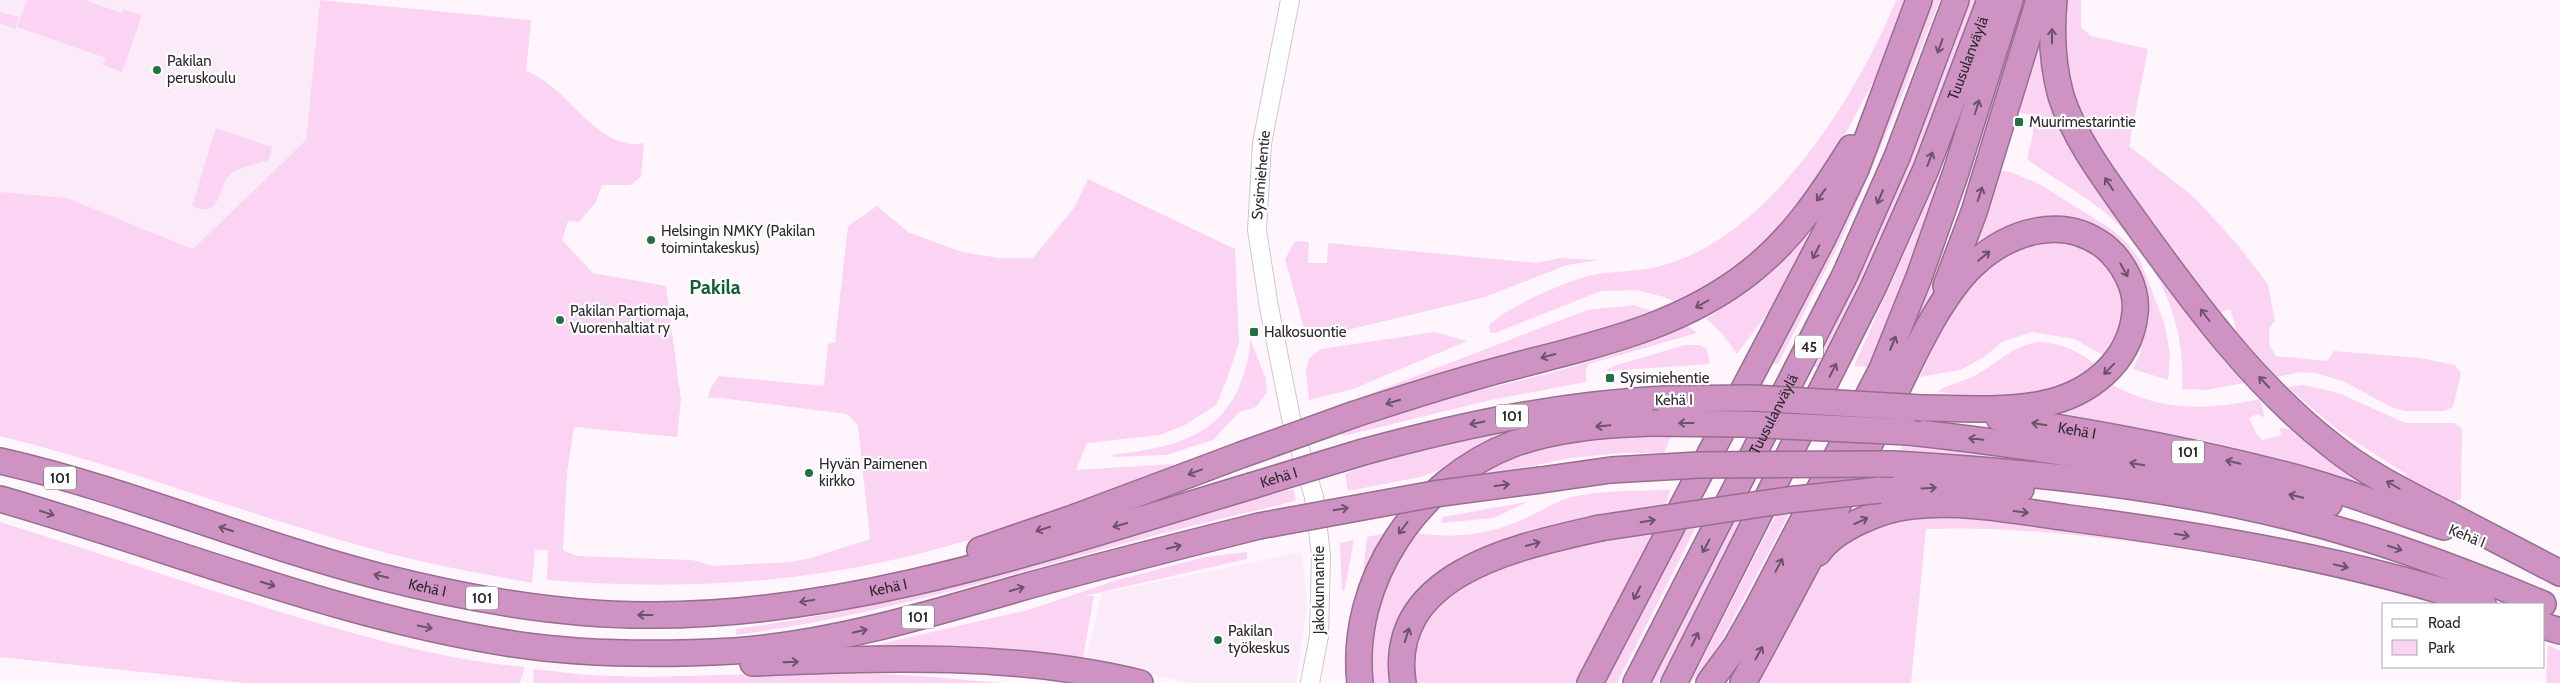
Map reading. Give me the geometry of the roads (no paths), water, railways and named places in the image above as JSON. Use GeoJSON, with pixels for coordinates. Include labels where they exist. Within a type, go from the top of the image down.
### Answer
{"type":"FeatureCollection","features":[{"type":"Feature","properties":{"kind":"highway"},"geometry":{"type":"LineString","coordinates":[[1592,679],[1823,238],[1856,169],[1919,0]]}},
{"type":"Feature","properties":{"kind":"highway","name":"Tuusulanväylä"},"geometry":{"type":"LineString","coordinates":[[1636,683],[1845,275],[1900,149],[1956,0]]}},
{"type":"Feature","properties":{"kind":"highway","name":"Tuusulanväylä"},"geometry":{"type":"LineString","coordinates":[[1674,683],[1873,288],[1926,169],[1990,0]]}},
{"type":"Feature","properties":{"kind":"highway"},"geometry":{"type":"LineString","coordinates":[[1743,683],[1766,616],[1882,369],[1920,277],[1955,175],[2010,0]]}},
{"type":"Feature","properties":{"kind":"highway"},"geometry":{"type":"LineString","coordinates":[[1916,352],[1950,276],[1974,212],[2039,0]]}},
{"type":"Feature","properties":{"kind":"highway"},"geometry":{"type":"LineString","coordinates":[[2054,0],[2052,45],[2055,72],[2073,125],[2089,154],[2148,239],[2236,353],[2291,411],[2331,446],[2368,471],[2560,574]]}},
{"type":"Feature","properties":{"kind":"highway"},"geometry":{"type":"LineString","coordinates":[[855,593],[1070,520],[1355,414],[1470,378],[1622,338],[1658,325],[1723,291],[1752,270],[1806,216],[1850,148],[1890,78]]}},
{"type":"Feature","properties":{"kind":"highway"},"geometry":{"type":"LineString","coordinates":[[1766,616],[1957,282],[1982,257],[2008,240],[2033,230],[2049,229],[2075,232],[2096,240],[2115,256],[2130,281],[2135,297],[2136,310],[2130,337],[2110,370],[2079,392],[2042,404],[2020,407],[1922,408]]}},
{"type":"Feature","properties":{"kind":"highway","name":"Kehä I"},"geometry":{"type":"LineString","coordinates":[[0,461],[121,496],[377,576],[488,600],[574,612],[647,616],[736,612],[855,593],[997,562],[1363,452],[1474,424],[1523,414],[1568,407],[1664,399],[1770,399],[1922,408],[2082,431],[2212,457],[2276,472],[2355,496],[2447,528],[2560,574]]}},
{"type":"Feature","properties":{"kind":"highway"},"geometry":{"type":"LineString","coordinates":[[1360,683],[1362,628],[1375,579],[1396,537],[1412,516],[1433,496],[1467,469],[1513,444],[1539,436],[1576,429],[1652,423],[1742,424],[1909,432],[2076,453],[2175,471],[2447,528]]}},
{"type":"Feature","properties":{"kind":"highway","name":"101"},"geometry":{"type":"LineString","coordinates":[[0,499],[367,613],[462,635],[568,650],[659,653],[737,650],[817,640],[942,611],[1135,557],[1259,526],[1434,494],[1611,470],[1709,465],[1893,464],[1981,469],[2143,489],[2282,515],[2358,536],[2470,574],[2541,603]]}},
{"type":"Feature","properties":{"kind":"highway"},"geometry":{"type":"LineString","coordinates":[[1403,683],[1402,659],[1410,627],[1428,600],[1455,576],[1473,564],[1496,555],[1600,528],[1779,502],[1880,490],[1963,486],[2056,490],[2143,489]]}},
{"type":"Feature","properties":{"kind":"highway"},"geometry":{"type":"LineString","coordinates":[[1709,683],[1736,646],[1766,616],[1820,550],[1836,536],[1864,520],[1885,512],[1910,506],[1944,504],[2014,511],[2161,531],[2270,551],[2407,582],[2480,603]]}},
{"type":"Feature","properties":{"kind":"highway","name":"101"},"geometry":{"type":"LineString","coordinates":[[2545,605],[2560,611]]}},
{"type":"Feature","properties":{"kind":"highway"},"geometry":{"type":"LineString","coordinates":[[2545,626],[2560,631]]}},
{"type":"Feature","properties":{"kind":"highway"},"geometry":{"type":"LineString","coordinates":[[568,650],[678,662],[737,664],[919,660],[1009,662],[1094,673],[1140,683]]}},
{"type":"Feature","properties":{"kind":"highway"},"geometry":{"type":"LineString","coordinates":[[919,660],[1073,683]]}},
{"type":"Feature","properties":{"kind":"street","name":"Sysimiehentie"},"geometry":{"type":"LineString","coordinates":[[1290,0],[1262,143],[1257,230],[1262,272],[1290,412],[1314,497]]}},
{"type":"Feature","properties":{"kind":"street","name":"Jakokunnantie"},"geometry":{"type":"LineString","coordinates":[[1310,683],[1319,636],[1322,599],[1321,555],[1314,497]]}},
{"type":"Feature","properties":{"kind":"place","name":"Pakilan peruskoulu"},"geometry":{"type":"Point","coordinates":[157,70]}},
{"type":"Feature","properties":{"kind":"place","name":"Muurimestarintie"},"geometry":{"type":"Point","coordinates":[2019,122]}},
{"type":"Feature","properties":{"kind":"place","name":"Helsingin NMKY (Pakilan toimintakeskus)"},"geometry":{"type":"Point","coordinates":[651,240]}},
{"type":"Feature","properties":{"kind":"place","name":"Pakilan Partiomaja, Vuorenhaltiat ry"},"geometry":{"type":"Point","coordinates":[560,320]}},
{"type":"Feature","properties":{"kind":"place","name":"Halkosuontie"},"geometry":{"type":"Point","coordinates":[1254,332]}},
{"type":"Feature","properties":{"kind":"place","name":"Sysimiehentie"},"geometry":{"type":"Point","coordinates":[1610,378]}},
{"type":"Feature","properties":{"kind":"place","name":"Hyvän Paimenen kirkko"},"geometry":{"type":"Point","coordinates":[809,473]}},
{"type":"Feature","properties":{"kind":"place","name":"Pakilan työkeskus"},"geometry":{"type":"Point","coordinates":[1218,640]}},
{"type":"Feature","properties":{"kind":"district","name":"Pakila"},"geometry":{"type":"Point","coordinates":[715,287]}}]}
